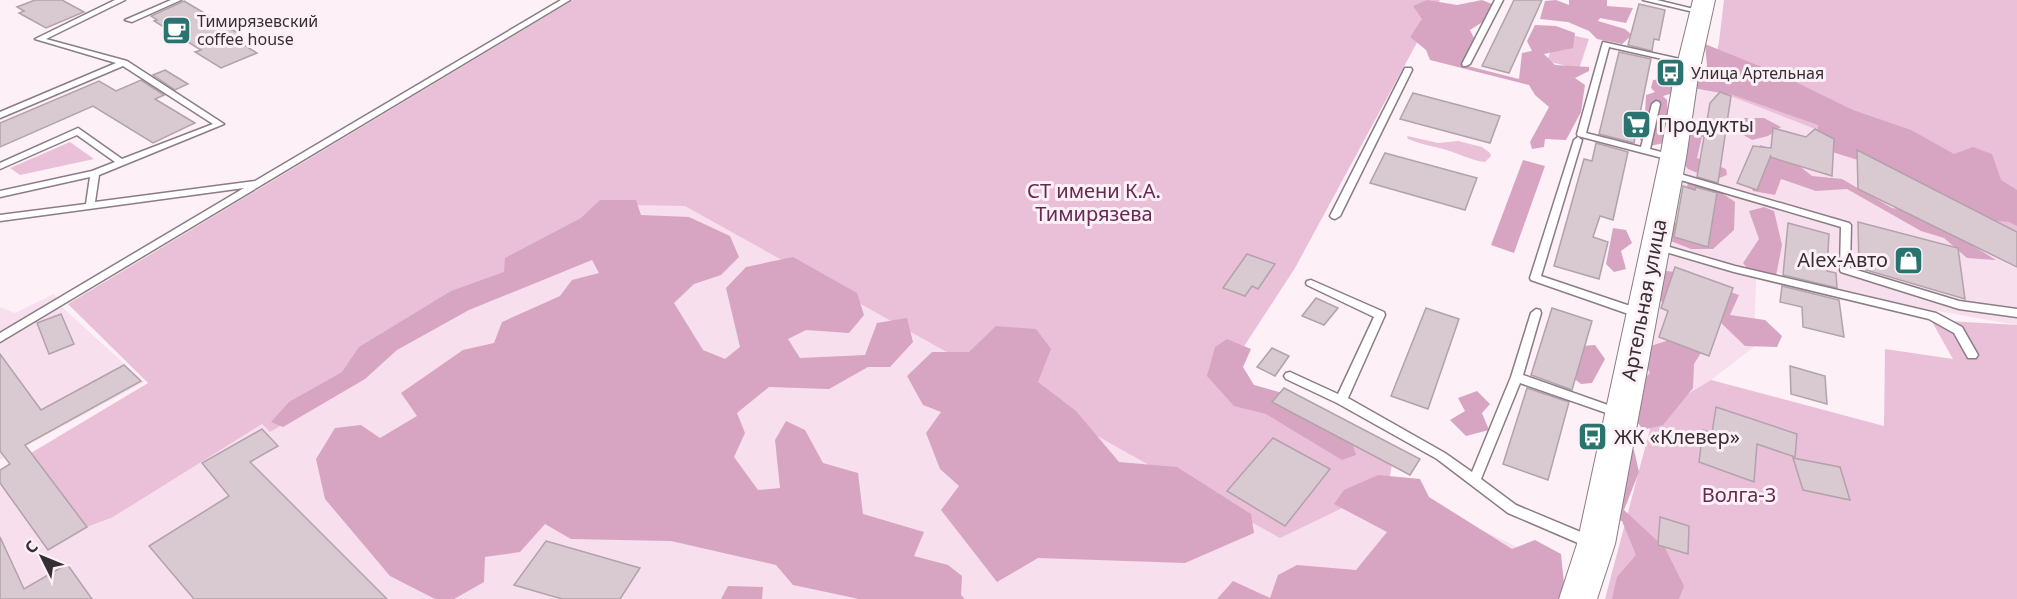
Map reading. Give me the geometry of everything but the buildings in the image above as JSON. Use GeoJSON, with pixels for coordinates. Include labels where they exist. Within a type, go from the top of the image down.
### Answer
{"type":"FeatureCollection","features":[{"type":"Feature","properties":{"kind":"street","name":"Артельная улица"},"geometry":{"type":"LineString","coordinates":[[1578,599],[1596,544],[1672,166],[1689,63],[1703,6]]}},
{"type":"Feature","properties":{"kind":"lane"},"geometry":{"type":"LineString","coordinates":[[0,194],[95,173],[220,124],[124,63],[39,39],[121,0]]}},
{"type":"Feature","properties":{"kind":"lane"},"geometry":{"type":"LineString","coordinates":[[129,20],[177,0]]}},
{"type":"Feature","properties":{"kind":"lane"},"geometry":{"type":"LineString","coordinates":[[0,338],[566,0]]}},
{"type":"Feature","properties":{"kind":"lane"},"geometry":{"type":"LineString","coordinates":[[1466,64],[1499,0]]}},
{"type":"Feature","properties":{"kind":"lane"},"geometry":{"type":"LineString","coordinates":[[1647,0],[1703,6]]}},
{"type":"Feature","properties":{"kind":"lane"},"geometry":{"type":"LineString","coordinates":[[1689,63],[1606,44],[1581,134],[1645,150],[1672,166],[1726,189],[1846,225],[1845,270],[1959,305],[2017,314]]}},
{"type":"Feature","properties":{"kind":"lane"},"geometry":{"type":"LineString","coordinates":[[0,115],[124,63]]}},
{"type":"Feature","properties":{"kind":"lane"},"geometry":{"type":"LineString","coordinates":[[1335,216],[1408,70]]}},
{"type":"Feature","properties":{"kind":"lane"},"geometry":{"type":"LineString","coordinates":[[1645,150],[1656,104]]}},
{"type":"Feature","properties":{"kind":"lane"},"geometry":{"type":"LineString","coordinates":[[0,166],[78,131],[122,163]]}},
{"type":"Feature","properties":{"kind":"lane"},"geometry":{"type":"LineString","coordinates":[[1578,140],[1535,278],[1641,314]]}},
{"type":"Feature","properties":{"kind":"lane"},"geometry":{"type":"LineString","coordinates":[[90,207],[95,173]]}},
{"type":"Feature","properties":{"kind":"lane"},"geometry":{"type":"LineString","coordinates":[[0,218],[261,183]]}},
{"type":"Feature","properties":{"kind":"lane"},"geometry":{"type":"LineString","coordinates":[[1655,246],[1734,269],[1932,316],[1958,330],[1972,355]]}},
{"type":"Feature","properties":{"kind":"lane"},"geometry":{"type":"LineString","coordinates":[[1311,283],[1380,315],[1341,400]]}},
{"type":"Feature","properties":{"kind":"lane"},"geometry":{"type":"LineString","coordinates":[[1474,482],[1517,377],[1536,313]]}},
{"type":"Feature","properties":{"kind":"lane"},"geometry":{"type":"LineString","coordinates":[[1290,376],[1341,400],[1442,456],[1512,509],[1596,544]]}},
{"type":"Feature","properties":{"kind":"lane"},"geometry":{"type":"LineString","coordinates":[[1517,377],[1621,413]]}},
{"type":"Feature","properties":{"kind":"shaded area"},"geometry":{"type":"Polygon","coordinates":[[[1427,0],[1457,5],[1482,0],[1492,4],[1484,21],[1470,30],[1475,40],[1464,65],[1519,79],[1522,53],[1532,51],[1527,41],[1535,25],[1556,26],[1575,33],[1573,48],[1544,54],[1555,65],[1589,67],[1589,71],[1575,78],[1585,85],[1581,112],[1566,140],[1545,139],[1544,147],[1532,149],[1530,142],[1549,107],[1535,95],[1529,85],[1430,60],[1426,50],[1410,37],[1422,19],[1413,6],[1427,0]]]}},
{"type":"Feature","properties":{"kind":"shaded area"},"geometry":{"type":"Polygon","coordinates":[[[1556,0],[1569,5],[1569,0],[1607,0],[1607,6],[1633,8],[1626,23],[1600,18],[1598,21],[1625,29],[1632,35],[1622,44],[1597,39],[1589,31],[1568,22],[1540,19],[1545,1],[1556,0]]]}},
{"type":"Feature","properties":{"kind":"shaded area"},"geometry":{"type":"Polygon","coordinates":[[[1705,44],[1779,74],[1853,110],[1911,130],[1954,154],[1973,147],[1992,154],[2001,180],[2017,190],[2017,226],[2009,222],[1986,220],[1861,161],[1829,151],[1818,138],[1818,125],[1733,95],[1692,88],[1707,66],[1705,44]]]}},
{"type":"Feature","properties":{"kind":"shaded area"},"geometry":{"type":"Polygon","coordinates":[[[1665,79],[1672,83],[1673,93],[1663,96],[1667,100],[1668,115],[1656,123],[1664,133],[1664,143],[1650,146],[1640,140],[1641,128],[1650,122],[1645,115],[1646,95],[1655,92],[1651,88],[1653,80],[1665,79]]]}},
{"type":"Feature","properties":{"kind":"shaded area"},"geometry":{"type":"Polygon","coordinates":[[[1694,89],[1721,92],[1815,129],[2017,232],[2017,325],[1870,299],[1754,266],[1756,280],[1754,347],[1711,380],[1654,414],[1635,406],[1694,89]]]}},
{"type":"Feature","properties":{"kind":"shaded area"},"geometry":{"type":"Polygon","coordinates":[[[1736,118],[1764,118],[1781,127],[1768,136],[1752,140],[1735,130],[1736,118]]]}},
{"type":"Feature","properties":{"kind":"shaded area"},"geometry":{"type":"Polygon","coordinates":[[[1702,123],[1720,136],[1702,137],[1697,158],[1726,169],[1727,175],[1714,180],[1688,169],[1677,155],[1681,128],[1702,123]]]}},
{"type":"Feature","properties":{"kind":"shaded area"},"geometry":{"type":"Polygon","coordinates":[[[1760,145],[1782,152],[1812,176],[1842,179],[1892,208],[1920,213],[1996,260],[1967,258],[1944,238],[1921,231],[1847,189],[1816,191],[1781,179],[1775,195],[1753,191],[1749,182],[1760,145]]]}},
{"type":"Feature","properties":{"kind":"shaded area"},"geometry":{"type":"Polygon","coordinates":[[[1523,160],[1545,166],[1514,253],[1491,245],[1523,160]]]}},
{"type":"Feature","properties":{"kind":"shaded area"},"geometry":{"type":"Polygon","coordinates":[[[1689,181],[1713,187],[1735,202],[1734,230],[1713,249],[1691,249],[1663,238],[1662,229],[1676,223],[1693,227],[1686,189],[1689,181]]]}},
{"type":"Feature","properties":{"kind":"shaded area"},"geometry":{"type":"Polygon","coordinates":[[[600,200],[636,200],[641,215],[689,217],[730,236],[739,257],[721,275],[694,284],[674,303],[703,350],[725,359],[740,347],[726,288],[746,267],[793,257],[857,293],[864,315],[849,333],[806,330],[788,339],[800,358],[865,355],[877,323],[907,318],[913,342],[890,367],[868,367],[829,389],[769,387],[737,413],[745,433],[734,457],[758,490],[780,488],[775,440],[786,421],[805,430],[823,463],[858,473],[863,514],[924,532],[914,556],[948,565],[962,576],[961,595],[965,599],[859,599],[793,585],[776,565],[671,541],[571,539],[545,524],[520,552],[485,557],[484,582],[454,599],[435,599],[390,576],[325,499],[316,459],[335,428],[361,425],[380,438],[417,416],[401,393],[463,350],[494,343],[502,322],[560,296],[572,280],[599,273],[592,260],[469,310],[397,350],[365,379],[283,427],[271,422],[289,402],[342,372],[359,347],[451,291],[504,272],[505,258],[581,218],[600,200]]]}},
{"type":"Feature","properties":{"kind":"shaded area"},"geometry":{"type":"Polygon","coordinates":[[[618,205],[685,206],[1388,486],[1543,559],[1525,599],[0,599],[0,470],[31,453],[262,424],[270,432],[334,383],[618,205]]]}},
{"type":"Feature","properties":{"kind":"shaded area"},"geometry":{"type":"Polygon","coordinates":[[[1764,207],[1774,211],[1782,245],[1776,276],[1750,272],[1743,263],[1759,239],[1749,211],[1764,207]]]}},
{"type":"Feature","properties":{"kind":"shaded area"},"geometry":{"type":"Polygon","coordinates":[[[1613,228],[1626,230],[1632,243],[1621,251],[1626,269],[1614,272],[1606,264],[1613,228]]]}},
{"type":"Feature","properties":{"kind":"shaded area"},"geometry":{"type":"Polygon","coordinates":[[[1654,270],[1676,272],[1739,295],[1730,315],[1765,320],[1782,336],[1777,347],[1745,346],[1719,321],[1674,311],[1649,292],[1654,270]]]}},
{"type":"Feature","properties":{"kind":"shaded area"},"geometry":{"type":"Polygon","coordinates":[[[54,294],[63,308],[144,382],[0,460],[0,307],[15,313],[54,294]]]}},
{"type":"Feature","properties":{"kind":"shaded area"},"geometry":{"type":"Polygon","coordinates":[[[996,326],[1036,329],[1051,349],[1038,382],[1076,411],[1119,462],[1177,467],[1251,514],[1254,533],[1185,563],[1038,558],[997,582],[941,510],[959,486],[940,469],[926,433],[941,412],[923,405],[907,376],[932,352],[969,352],[996,326]]]}},
{"type":"Feature","properties":{"kind":"shaded area"},"geometry":{"type":"Polygon","coordinates":[[[1682,336],[1704,348],[1694,364],[1693,388],[1663,425],[1643,430],[1630,412],[1633,389],[1650,373],[1638,350],[1682,336]]]}},
{"type":"Feature","properties":{"kind":"shaded area"},"geometry":{"type":"Polygon","coordinates":[[[1227,339],[1251,349],[1243,367],[1254,385],[1286,394],[1351,439],[1356,455],[1342,460],[1266,414],[1234,406],[1207,376],[1215,347],[1227,339]]]}},
{"type":"Feature","properties":{"kind":"shaded area"},"geometry":{"type":"Polygon","coordinates":[[[1595,345],[1605,359],[1592,383],[1581,384],[1564,371],[1569,347],[1595,345]]]}},
{"type":"Feature","properties":{"kind":"shaded area"},"geometry":{"type":"Polygon","coordinates":[[[1477,391],[1490,404],[1482,413],[1489,430],[1466,436],[1450,420],[1465,411],[1458,398],[1477,391]]]}},
{"type":"Feature","properties":{"kind":"shaded area"},"geometry":{"type":"Polygon","coordinates":[[[1634,450],[1639,472],[1624,510],[1665,548],[1684,586],[1679,599],[1612,599],[1617,577],[1636,555],[1622,521],[1596,516],[1606,459],[1634,450]]]}},
{"type":"Feature","properties":{"kind":"shaded area"},"geometry":{"type":"Polygon","coordinates":[[[1378,475],[1420,479],[1429,497],[1512,549],[1535,540],[1561,554],[1565,594],[1558,599],[1217,599],[1233,581],[1270,598],[1278,575],[1297,565],[1356,570],[1387,532],[1334,504],[1344,490],[1378,475]]]}},
{"type":"Feature","properties":{"kind":"shaded area"},"geometry":{"type":"Polygon","coordinates":[[[728,586],[763,587],[762,599],[721,599],[728,586]]]}},
{"type":"Feature","properties":{"kind":"green space","name":"СТ имени К.А. Тимирязева"},"geometry":{"type":"Polygon","coordinates":[[[573,0],[1440,0],[1295,268],[1228,371],[1392,465],[1388,486],[1280,538],[685,206],[618,205],[335,382],[340,390],[270,432],[262,424],[113,517],[87,527],[31,453],[148,383],[68,304],[573,0]]]}},
{"type":"Feature","properties":{"kind":"green space"},"geometry":{"type":"Polygon","coordinates":[[[1724,0],[2017,0],[2017,232],[1815,129],[1720,92],[1712,72],[1719,42],[1724,0]]]}},
{"type":"Feature","properties":{"kind":"green space"},"geometry":{"type":"Polygon","coordinates":[[[1558,32],[1589,39],[1579,69],[1547,61],[1558,32]]]}},
{"type":"Feature","properties":{"kind":"green space"},"geometry":{"type":"Polygon","coordinates":[[[1407,136],[1438,143],[1458,141],[1482,147],[1491,156],[1485,162],[1477,161],[1408,139],[1407,136]]]}},
{"type":"Feature","properties":{"kind":"green space"},"geometry":{"type":"Polygon","coordinates":[[[70,142],[94,159],[20,175],[10,168],[70,142]]]}},
{"type":"Feature","properties":{"kind":"green space","name":"Волга-3"},"geometry":{"type":"Polygon","coordinates":[[[1931,320],[2017,325],[2017,599],[1605,599],[1654,414],[1711,380],[1884,426],[1885,349],[1953,359],[1931,320]]]}},
{"type":"Feature","properties":{"kind":"place","name":"Тимирязевский coffee house"},"geometry":{"type":"Point","coordinates":[176,30]}},
{"type":"Feature","properties":{"kind":"place","name":"Улица Артельная"},"geometry":{"type":"Point","coordinates":[1670,73]}},
{"type":"Feature","properties":{"kind":"place","name":"Продукты"},"geometry":{"type":"Point","coordinates":[1637,125]}},
{"type":"Feature","properties":{"kind":"place","name":"Alex-Авто"},"geometry":{"type":"Point","coordinates":[1909,260]}},
{"type":"Feature","properties":{"kind":"place","name":"ЖК «Клевер»"},"geometry":{"type":"Point","coordinates":[1593,437]}}]}
